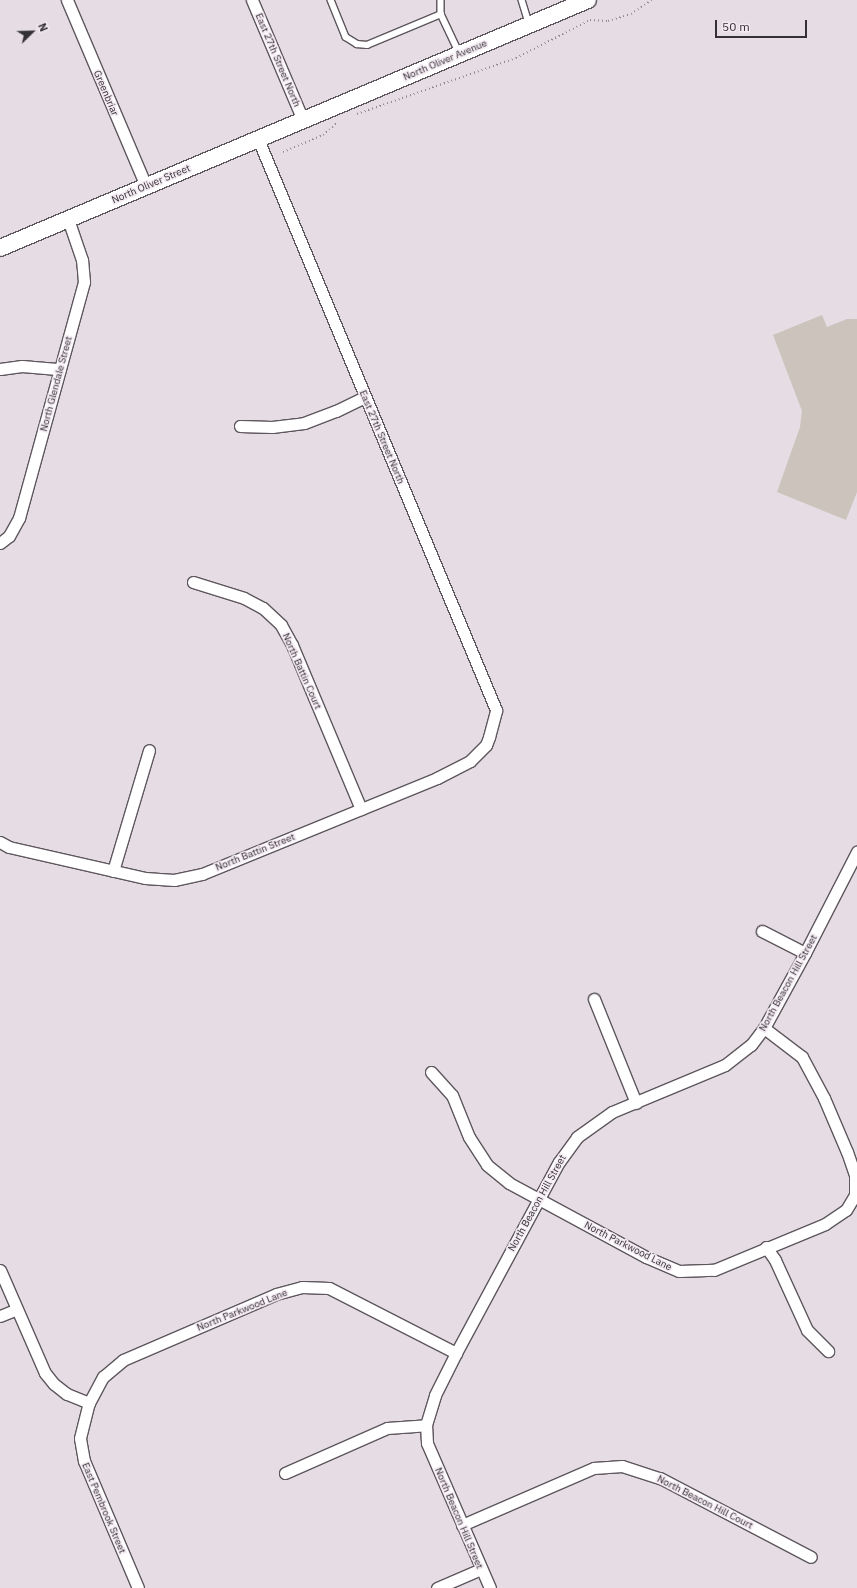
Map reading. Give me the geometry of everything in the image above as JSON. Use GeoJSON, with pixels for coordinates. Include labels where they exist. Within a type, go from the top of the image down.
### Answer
{"type":"FeatureCollection","features":[{"type":"Feature","properties":{"kind":"main road","name":"North Oliver Avenue"},"geometry":{"type":"LineString","coordinates":[[303,120],[588,0]]}},
{"type":"Feature","properties":{"kind":"main road","name":"North Oliver Street"},"geometry":{"type":"LineString","coordinates":[[0,248],[303,120]]}},
{"type":"Feature","properties":{"kind":"street","name":"Greenbriar"},"geometry":{"type":"LineString","coordinates":[[67,0],[146,186]]}},
{"type":"Feature","properties":{"kind":"street","name":"East 27th Street North"},"geometry":{"type":"LineString","coordinates":[[252,0],[303,120]]}},
{"type":"Feature","properties":{"kind":"street","name":"East 27th Street North"},"geometry":{"type":"LineString","coordinates":[[258,139],[496,710],[490,737]]}},
{"type":"Feature","properties":{"kind":"street","name":"North Glendale Street"},"geometry":{"type":"LineString","coordinates":[[0,543],[9,536],[19,518],[84,282],[82,260],[68,219]]}},
{"type":"Feature","properties":{"kind":"street"},"geometry":{"type":"LineString","coordinates":[[0,369],[22,366],[60,369]]}},
{"type":"Feature","properties":{"kind":"street"},"geometry":{"type":"LineString","coordinates":[[240,426],[272,427],[304,423],[336,411],[365,397]]}},
{"type":"Feature","properties":{"kind":"street","name":"North Battin Court"},"geometry":{"type":"LineString","coordinates":[[193,582],[244,598],[263,608],[281,625],[292,645],[361,809]]}},
{"type":"Feature","properties":{"kind":"street","name":"North Battin Street"},"geometry":{"type":"LineString","coordinates":[[0,842],[9,847],[145,878],[174,880],[202,874],[437,778],[470,761],[486,745],[490,737]]}},
{"type":"Feature","properties":{"kind":"street"},"geometry":{"type":"LineString","coordinates":[[113,870],[149,750]]}},
{"type":"Feature","properties":{"kind":"street","name":"North Beacon Hill Street"},"geometry":{"type":"LineString","coordinates":[[490,1588],[427,1443],[426,1425],[436,1395],[456,1353],[559,1162],[577,1137],[612,1112],[725,1065],[751,1045],[764,1028],[805,953],[857,852]]}},
{"type":"Feature","properties":{"kind":"street"},"geometry":{"type":"LineString","coordinates":[[762,931],[805,953]]}},
{"type":"Feature","properties":{"kind":"street"},"geometry":{"type":"LineString","coordinates":[[594,999],[636,1103]]}},
{"type":"Feature","properties":{"kind":"street"},"geometry":{"type":"LineString","coordinates":[[764,1028],[802,1057],[824,1098],[855,1175],[855,1195],[846,1210],[825,1224],[766,1247],[775,1260],[807,1330],[828,1351]]}},
{"type":"Feature","properties":{"kind":"street"},"geometry":{"type":"LineString","coordinates":[[431,1072],[452,1095],[469,1137],[487,1165],[509,1183],[538,1200]]}},
{"type":"Feature","properties":{"kind":"street","name":"North Parkwood Lane"},"geometry":{"type":"LineString","coordinates":[[538,1200],[646,1257],[680,1271],[714,1270],[766,1247]]}},
{"type":"Feature","properties":{"kind":"street"},"geometry":{"type":"LineString","coordinates":[[0,1270],[45,1373],[54,1384],[67,1394],[89,1403]]}},
{"type":"Feature","properties":{"kind":"street","name":"North Parkwood Lane"},"geometry":{"type":"LineString","coordinates":[[89,1403],[102,1377],[122,1360],[276,1294],[302,1287],[329,1288],[456,1353]]}},
{"type":"Feature","properties":{"kind":"street"},"geometry":{"type":"LineString","coordinates":[[0,1316],[17,1309]]}},
{"type":"Feature","properties":{"kind":"street","name":"East Pembrook Street"},"geometry":{"type":"LineString","coordinates":[[89,1403],[80,1438],[84,1461],[138,1588]]}},
{"type":"Feature","properties":{"kind":"street"},"geometry":{"type":"LineString","coordinates":[[285,1473],[387,1428],[426,1425]]}},
{"type":"Feature","properties":{"kind":"street","name":"North Beacon Hill Court"},"geometry":{"type":"LineString","coordinates":[[462,1525],[594,1468],[622,1466],[660,1478],[811,1557]]}},
{"type":"Feature","properties":{"kind":"street"},"geometry":{"type":"LineString","coordinates":[[437,1588],[481,1569]]}},
{"type":"Feature","properties":{"kind":"lane"},"geometry":{"type":"LineString","coordinates":[[331,0],[346,37],[357,44],[367,45],[442,14]]}},
{"type":"Feature","properties":{"kind":"lane"},"geometry":{"type":"LineString","coordinates":[[441,0],[442,14],[460,54]]}},
{"type":"Feature","properties":{"kind":"lane"},"geometry":{"type":"LineString","coordinates":[[522,0],[530,24]]}},
{"type":"Feature","properties":{"kind":"path"},"geometry":{"type":"LineString","coordinates":[[354,115],[516,58],[590,20],[608,21],[631,14],[652,0]]}},
{"type":"Feature","properties":{"kind":"path"},"geometry":{"type":"LineString","coordinates":[[283,152],[323,135],[340,120]]}},
{"type":"Feature","properties":{"kind":"building"},"geometry":{"type":"Polygon","coordinates":[[[822,315],[827,327],[847,319],[857,319],[857,492],[846,520],[777,492],[800,427],[802,411],[773,335],[822,315]]]}}]}
